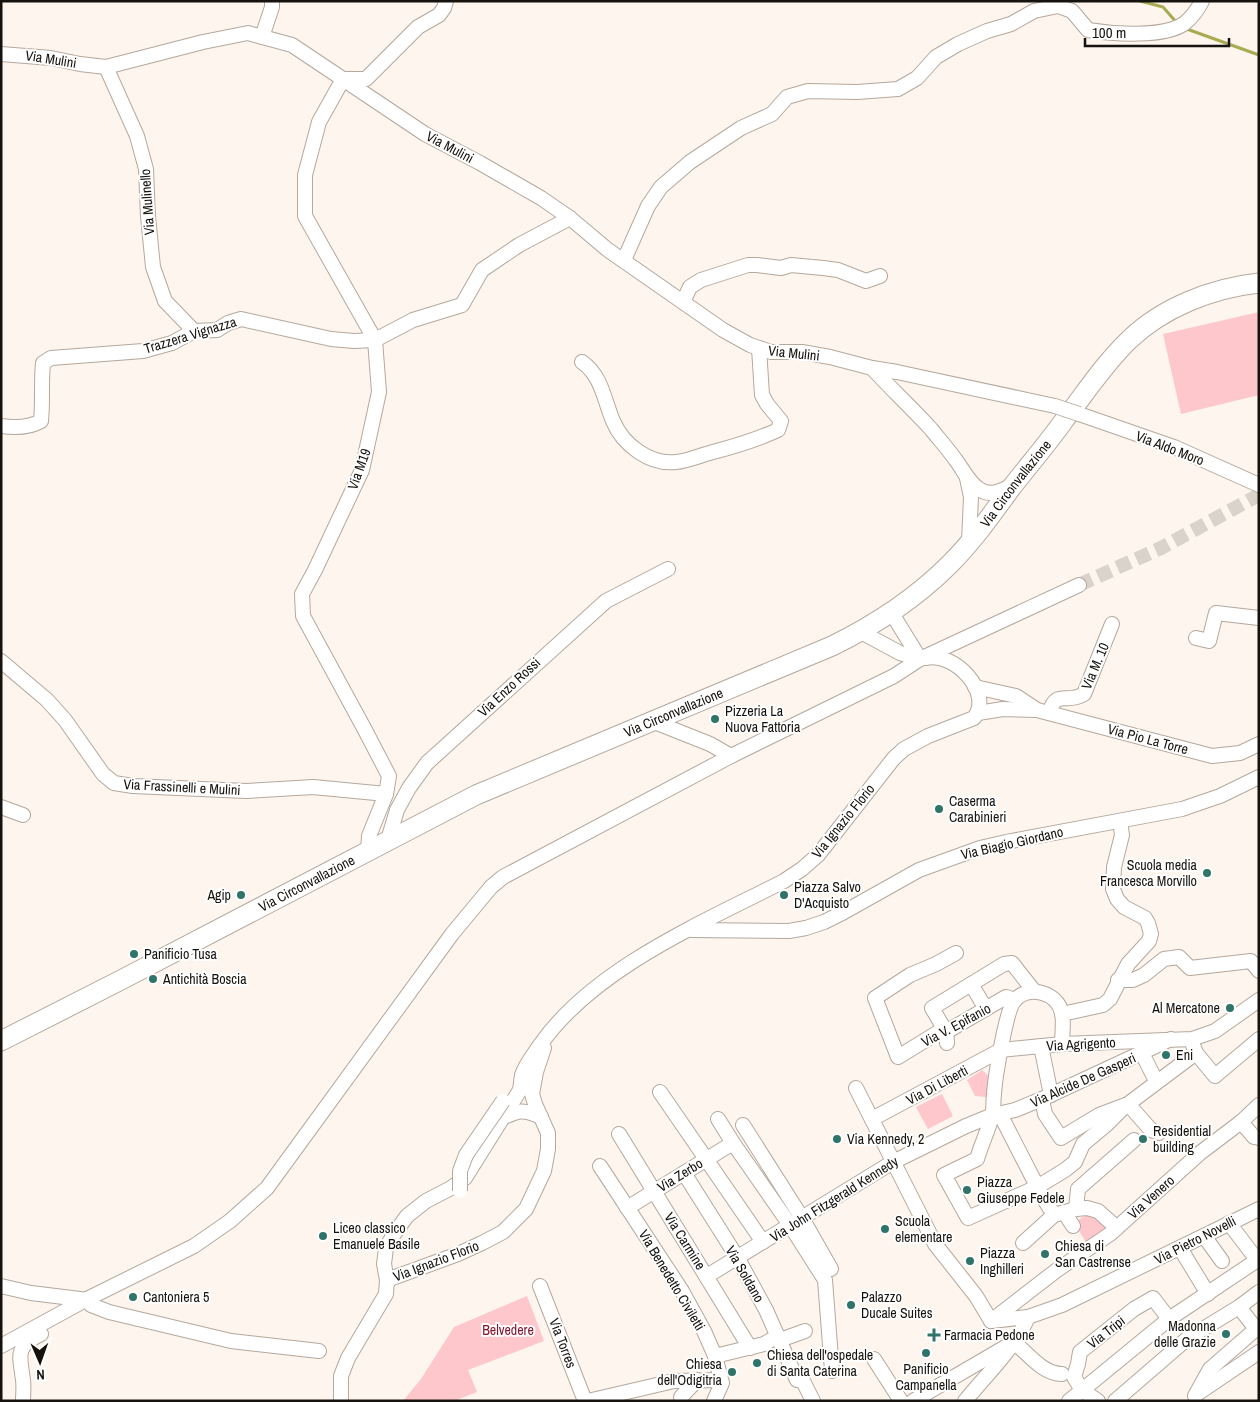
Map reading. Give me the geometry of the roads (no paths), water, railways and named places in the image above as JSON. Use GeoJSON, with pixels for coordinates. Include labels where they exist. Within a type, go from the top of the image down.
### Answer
{"type":"FeatureCollection","features":[{"type":"Feature","properties":{"kind":"main road","name":"Via Circonvallazione"},"geometry":{"type":"LineString","coordinates":[[1,1040],[129,976],[476,795],[832,646],[861,632],[891,612],[950,564],[987,521],[1109,361],[1130,338],[1157,318],[1183,303],[1212,293],[1259,284]]}},
{"type":"Feature","properties":{"kind":"street"},"geometry":{"type":"LineString","coordinates":[[262,37],[272,7],[272,1]]}},
{"type":"Feature","properties":{"kind":"street"},"geometry":{"type":"LineString","coordinates":[[343,80],[366,79],[418,27],[439,15],[446,1]]}},
{"type":"Feature","properties":{"kind":"street"},"geometry":{"type":"LineString","coordinates":[[624,260],[648,206],[661,187],[690,162],[741,128],[772,114],[787,96],[808,91],[857,92],[898,90],[917,78],[936,57],[958,44],[1011,24],[1034,11],[1058,6],[1072,11],[1088,30],[1112,34],[1161,32],[1180,25],[1202,1]]}},
{"type":"Feature","properties":{"kind":"street","name":"Via Mulini"},"geometry":{"type":"LineString","coordinates":[[1,54],[51,58],[106,67],[203,42],[248,33],[292,45],[425,134],[540,198],[570,218],[608,250],[723,330],[750,345],[771,352],[802,352],[872,368]]}},
{"type":"Feature","properties":{"kind":"street","name":"Via Mulinello"},"geometry":{"type":"LineString","coordinates":[[106,67],[137,136],[146,169],[153,267],[165,301],[194,331]]}},
{"type":"Feature","properties":{"kind":"street","name":"Via M19"},"geometry":{"type":"LineString","coordinates":[[343,80],[319,122],[314,139],[305,175],[305,216],[375,340],[378,392],[362,470],[302,594],[303,616],[389,776],[386,794],[369,836],[368,850]]}},
{"type":"Feature","properties":{"kind":"street"},"geometry":{"type":"LineString","coordinates":[[375,340],[413,320],[462,305],[482,270],[519,245],[570,218]]}},
{"type":"Feature","properties":{"kind":"street"},"geometry":{"type":"LineString","coordinates":[[683,302],[690,287],[701,280],[748,265],[781,268],[791,265],[838,270],[866,281],[880,276]]}},
{"type":"Feature","properties":{"kind":"street","name":"Trazzera Vignazza"},"geometry":{"type":"LineString","coordinates":[[1,426],[13,428],[34,425],[41,421],[43,363],[51,358],[143,351],[172,343],[194,331],[217,330],[228,323],[241,319],[331,339],[375,340]]}},
{"type":"Feature","properties":{"kind":"street"},"geometry":{"type":"LineString","coordinates":[[582,362],[587,365],[600,383],[613,423],[630,445],[646,457],[657,461],[677,462],[755,441],[778,430],[781,421],[762,395],[759,348]]}},
{"type":"Feature","properties":{"kind":"street"},"geometry":{"type":"LineString","coordinates":[[872,368],[930,429],[967,477],[975,493],[969,542]]}},
{"type":"Feature","properties":{"kind":"street","name":"Via Aldo Moro"},"geometry":{"type":"LineString","coordinates":[[872,368],[1054,406],[1174,447],[1259,485]]}},
{"type":"Feature","properties":{"kind":"street"},"geometry":{"type":"LineString","coordinates":[[975,493],[998,493],[1013,485]]}},
{"type":"Feature","properties":{"kind":"street"},"geometry":{"type":"LineString","coordinates":[[975,493],[985,498],[988,508],[987,521]]}},
{"type":"Feature","properties":{"kind":"street","name":"Via Enzo Rossi"},"geometry":{"type":"LineString","coordinates":[[388,840],[397,810],[427,763],[606,601],[668,569]]}},
{"type":"Feature","properties":{"kind":"street"},"geometry":{"type":"LineString","coordinates":[[1,1346],[194,1246],[230,1221],[267,1188],[452,934],[491,887],[503,877],[732,756],[894,676],[920,659],[1079,585]]}},
{"type":"Feature","properties":{"kind":"street"},"geometry":{"type":"LineString","coordinates":[[891,612],[920,659]]}},
{"type":"Feature","properties":{"kind":"street"},"geometry":{"type":"LineString","coordinates":[[1196,638],[1209,641],[1216,613],[1259,618]]}},
{"type":"Feature","properties":{"kind":"street","name":"Via M. 10"},"geometry":{"type":"LineString","coordinates":[[1043,712],[1058,698],[1078,698],[1084,694],[1112,624]]}},
{"type":"Feature","properties":{"kind":"street"},"geometry":{"type":"LineString","coordinates":[[861,632],[900,653],[920,659],[934,656],[959,666],[974,687],[980,701],[978,713],[1003,709],[1043,712]]}},
{"type":"Feature","properties":{"kind":"street","name":"Via Frassinelli e Mulini"},"geometry":{"type":"LineString","coordinates":[[1,661],[47,700],[65,720],[103,774],[114,783],[133,786],[246,791],[313,787],[386,794]]}},
{"type":"Feature","properties":{"kind":"street"},"geometry":{"type":"LineString","coordinates":[[974,687],[1016,696],[1043,712]]}},
{"type":"Feature","properties":{"kind":"street","name":"Via Pio La Torre"},"geometry":{"type":"LineString","coordinates":[[1043,712],[1212,756],[1240,753],[1259,744]]}},
{"type":"Feature","properties":{"kind":"street","name":"Via Ignazio Florio"},"geometry":{"type":"LineString","coordinates":[[551,1029],[536,1072],[532,1094],[548,1133],[548,1149],[544,1171],[526,1209],[503,1232],[482,1243],[458,1254],[387,1280],[384,1264],[386,1248],[394,1234],[407,1216],[426,1201],[451,1188],[465,1178],[520,1090],[523,1073],[551,1029],[566,1013],[616,972],[659,946],[802,869],[818,855],[894,758],[904,749],[928,736],[966,723],[978,713]]}},
{"type":"Feature","properties":{"kind":"street"},"geometry":{"type":"LineString","coordinates":[[652,721],[710,744],[732,756]]}},
{"type":"Feature","properties":{"kind":"street","name":"Via Biagio Giordano"},"geometry":{"type":"LineString","coordinates":[[689,930],[789,931],[806,928],[824,922],[918,870],[946,859],[1006,842],[1182,809],[1204,802],[1259,777]]}},
{"type":"Feature","properties":{"kind":"street"},"geometry":{"type":"LineString","coordinates":[[1,807],[23,815]]}},
{"type":"Feature","properties":{"kind":"street"},"geometry":{"type":"LineString","coordinates":[[397,810],[415,826]]}},
{"type":"Feature","properties":{"kind":"street"},"geometry":{"type":"LineString","coordinates":[[1062,1014],[1102,1005],[1110,999],[1118,980],[1128,964],[1149,941],[1151,934],[1145,918],[1124,907],[1117,899],[1113,889],[1114,867],[1122,835],[1120,821]]}},
{"type":"Feature","properties":{"kind":"street"},"geometry":{"type":"LineString","coordinates":[[726,910],[737,926],[743,931]]}},
{"type":"Feature","properties":{"kind":"street","name":"Via V. Epifanio"},"geometry":{"type":"LineString","coordinates":[[956,953],[910,976],[875,998],[898,1057],[937,1033],[947,1037],[1006,997],[1015,1000],[1034,991]]}},
{"type":"Feature","properties":{"kind":"street"},"geometry":{"type":"LineString","coordinates":[[1118,980],[1133,980],[1144,975],[1164,959],[1179,958],[1190,968],[1251,961],[1259,971]]}},
{"type":"Feature","properties":{"kind":"street"},"geometry":{"type":"LineString","coordinates":[[947,1037],[932,1008],[1004,964],[1012,963],[1034,991],[1048,995],[1058,1003],[1062,1014],[1062,1044]]}},
{"type":"Feature","properties":{"kind":"street"},"geometry":{"type":"LineString","coordinates":[[970,984],[986,1009]]}},
{"type":"Feature","properties":{"kind":"street"},"geometry":{"type":"LineString","coordinates":[[1015,1000],[1010,1008],[1002,1050],[997,1065],[996,1114],[977,1159],[942,1171],[968,1218],[1037,1187],[1065,1170],[1075,1162],[1083,1144],[1126,1105],[1156,1081],[1194,1046],[1259,1000]]}},
{"type":"Feature","properties":{"kind":"street","name":"Via Agrigento"},"geometry":{"type":"LineString","coordinates":[[1002,1050],[1062,1044],[1170,1039],[1194,1046]]}},
{"type":"Feature","properties":{"kind":"street","name":"Via Alcide De Gasperi"},"geometry":{"type":"LineString","coordinates":[[996,1114],[1047,1097],[1170,1039]]}},
{"type":"Feature","properties":{"kind":"street"},"geometry":{"type":"LineString","coordinates":[[1194,1046],[1214,1076],[1259,1039]]}},
{"type":"Feature","properties":{"kind":"street"},"geometry":{"type":"LineString","coordinates":[[1041,1046],[1047,1097],[1045,1114],[1061,1138],[1099,1115],[1126,1105]]}},
{"type":"Feature","properties":{"kind":"street","name":"Via Di Liberti"},"geometry":{"type":"LineString","coordinates":[[872,1119],[1002,1050]]}},
{"type":"Feature","properties":{"kind":"street"},"geometry":{"type":"LineString","coordinates":[[1142,1053],[1156,1081]]}},
{"type":"Feature","properties":{"kind":"street"},"geometry":{"type":"LineString","coordinates":[[460,1191],[460,1171],[466,1155],[523,1073]]}},
{"type":"Feature","properties":{"kind":"street"},"geometry":{"type":"LineString","coordinates":[[856,1088],[935,1244],[976,1296],[991,1321]]}},
{"type":"Feature","properties":{"kind":"street"},"geometry":{"type":"LineString","coordinates":[[660,1092],[705,1160],[764,1242]]}},
{"type":"Feature","properties":{"kind":"street"},"geometry":{"type":"LineString","coordinates":[[1126,1105],[1151,1130],[1159,1133]]}},
{"type":"Feature","properties":{"kind":"street","name":"Via Venero"},"geometry":{"type":"LineString","coordinates":[[991,1321],[1117,1228],[1200,1153],[1241,1122],[1259,1105]]}},
{"type":"Feature","properties":{"kind":"street"},"geometry":{"type":"LineString","coordinates":[[502,1118],[516,1112],[526,1111],[541,1117]]}},
{"type":"Feature","properties":{"kind":"street"},"geometry":{"type":"LineString","coordinates":[[996,1114],[1037,1187],[1065,1212],[1073,1226]]}},
{"type":"Feature","properties":{"kind":"street","name":"Via John Fitzgerald Kennedy"},"geometry":{"type":"LineString","coordinates":[[706,1276],[893,1162],[966,1126],[996,1114]]}},
{"type":"Feature","properties":{"kind":"street"},"geometry":{"type":"LineString","coordinates":[[718,1119],[732,1143],[831,1268]]}},
{"type":"Feature","properties":{"kind":"street"},"geometry":{"type":"LineString","coordinates":[[1241,1122],[1254,1137],[1259,1138]]}},
{"type":"Feature","properties":{"kind":"street"},"geometry":{"type":"LineString","coordinates":[[743,1125],[825,1280],[832,1371]]}},
{"type":"Feature","properties":{"kind":"street","name":"Via Carmine"},"geometry":{"type":"LineString","coordinates":[[619,1134],[750,1348]]}},
{"type":"Feature","properties":{"kind":"street"},"geometry":{"type":"LineString","coordinates":[[1023,1243],[1065,1212],[1078,1189],[1134,1140]]}},
{"type":"Feature","properties":{"kind":"street","name":"Via Zerbo"},"geometry":{"type":"LineString","coordinates":[[627,1208],[732,1143]]}},
{"type":"Feature","properties":{"kind":"street","name":"Via Benedetto Civiletti"},"geometry":{"type":"LineString","coordinates":[[600,1166],[682,1291],[704,1331],[715,1356],[721,1380]]}},
{"type":"Feature","properties":{"kind":"street","name":"Via Soldano"},"geometry":{"type":"LineString","coordinates":[[684,1173],[737,1258],[766,1310],[799,1380],[813,1401]]}},
{"type":"Feature","properties":{"kind":"street"},"geometry":{"type":"LineString","coordinates":[[1065,1212],[1087,1208],[1098,1211],[1117,1228]]}},
{"type":"Feature","properties":{"kind":"street","name":"Via Pietro Novelli"},"geometry":{"type":"LineString","coordinates":[[991,1321],[1028,1316],[1062,1305],[1259,1210]]}},
{"type":"Feature","properties":{"kind":"street"},"geometry":{"type":"LineString","coordinates":[[1069,1401],[1169,1319],[1258,1260],[1229,1223]]}},
{"type":"Feature","properties":{"kind":"street"},"geometry":{"type":"LineString","coordinates":[[1204,1236],[1222,1261]]}},
{"type":"Feature","properties":{"kind":"street"},"geometry":{"type":"LineString","coordinates":[[1180,1248],[1208,1294]]}},
{"type":"Feature","properties":{"kind":"street"},"geometry":{"type":"LineString","coordinates":[[341,1401],[341,1376],[344,1368],[386,1294],[387,1280]]}},
{"type":"Feature","properties":{"kind":"street"},"geometry":{"type":"LineString","coordinates":[[1,1286],[89,1302],[109,1312],[231,1341],[320,1352]]}},
{"type":"Feature","properties":{"kind":"street","name":"Via Torres"},"geometry":{"type":"LineString","coordinates":[[540,1286],[588,1400]]}},
{"type":"Feature","properties":{"kind":"street"},"geometry":{"type":"LineString","coordinates":[[1115,1401],[1188,1338],[1239,1307],[1259,1292]]}},
{"type":"Feature","properties":{"kind":"street","name":"Via Tripi"},"geometry":{"type":"LineString","coordinates":[[1068,1376],[1078,1364],[1080,1352],[1134,1310],[1153,1298],[1169,1319]]}},
{"type":"Feature","properties":{"kind":"street"},"geometry":{"type":"LineString","coordinates":[[965,1401],[1023,1329],[1028,1316],[1018,1300]]}},
{"type":"Feature","properties":{"kind":"street"},"geometry":{"type":"LineString","coordinates":[[23,1401],[24,1382],[20,1351],[29,1340],[83,1312],[89,1302]]}},
{"type":"Feature","properties":{"kind":"street"},"geometry":{"type":"LineString","coordinates":[[1191,1398],[1210,1369],[1256,1329],[1239,1307]]}},
{"type":"Feature","properties":{"kind":"street"},"geometry":{"type":"LineString","coordinates":[[715,1356],[750,1348],[805,1331]]}},
{"type":"Feature","properties":{"kind":"street"},"geometry":{"type":"LineString","coordinates":[[1014,1342],[1043,1368],[1054,1374],[1068,1376],[1082,1390],[1098,1401]]}},
{"type":"Feature","properties":{"kind":"street"},"geometry":{"type":"LineString","coordinates":[[913,1401],[1014,1342]]}},
{"type":"Feature","properties":{"kind":"street"},"geometry":{"type":"LineString","coordinates":[[1191,1398],[1259,1352]]}},
{"type":"Feature","properties":{"kind":"street"},"geometry":{"type":"LineString","coordinates":[[874,1359],[901,1401]]}},
{"type":"Feature","properties":{"kind":"street"},"geometry":{"type":"LineString","coordinates":[[681,1397],[697,1380]]}},
{"type":"Feature","properties":{"kind":"street"},"geometry":{"type":"LineString","coordinates":[[588,1400],[674,1381],[721,1380],[722,1383],[714,1401]]}},
{"type":"Feature","properties":{"kind":"waterway"},"geometry":{"type":"LineString","coordinates":[[1140,1],[1163,7],[1177,23]]}},
{"type":"Feature","properties":{"kind":"waterway"},"geometry":{"type":"LineString","coordinates":[[1184,28],[1259,55]]}},
{"type":"Feature","properties":{"kind":"tunnel"},"geometry":{"type":"LineString","coordinates":[[1079,585],[1161,548],[1259,495]]}},
{"type":"Feature","properties":{"kind":"place","name":"Pizzeria La Nuova Fattoria"},"geometry":{"type":"Point","coordinates":[715,719]}},
{"type":"Feature","properties":{"kind":"place","name":"Caserma Carabinieri"},"geometry":{"type":"Point","coordinates":[939,809]}},
{"type":"Feature","properties":{"kind":"place","name":"Scuola media Francesca Morvillo"},"geometry":{"type":"Point","coordinates":[1207,873]}},
{"type":"Feature","properties":{"kind":"place","name":"Agip"},"geometry":{"type":"Point","coordinates":[241,895]}},
{"type":"Feature","properties":{"kind":"place","name":"Piazza Salvo D'Acquisto"},"geometry":{"type":"Point","coordinates":[784,895]}},
{"type":"Feature","properties":{"kind":"place","name":"Panificio Tusa"},"geometry":{"type":"Point","coordinates":[134,954]}},
{"type":"Feature","properties":{"kind":"place","name":"Antichità Boscia"},"geometry":{"type":"Point","coordinates":[153,979]}},
{"type":"Feature","properties":{"kind":"place","name":"Al Mercatone"},"geometry":{"type":"Point","coordinates":[1230,1008]}},
{"type":"Feature","properties":{"kind":"place","name":"Eni"},"geometry":{"type":"Point","coordinates":[1166,1055]}},
{"type":"Feature","properties":{"kind":"place","name":"Via Kennedy, 2"},"geometry":{"type":"Point","coordinates":[837,1139]}},
{"type":"Feature","properties":{"kind":"place","name":"Residential building"},"geometry":{"type":"Point","coordinates":[1143,1139]}},
{"type":"Feature","properties":{"kind":"place","name":"Piazza Giuseppe Fedele"},"geometry":{"type":"Point","coordinates":[967,1190]}},
{"type":"Feature","properties":{"kind":"place","name":"Scuola elementare"},"geometry":{"type":"Point","coordinates":[885,1229]}},
{"type":"Feature","properties":{"kind":"place","name":"Liceo classico Emanuele Basile"},"geometry":{"type":"Point","coordinates":[323,1236]}},
{"type":"Feature","properties":{"kind":"place","name":"Chiesa di San Castrense"},"geometry":{"type":"Point","coordinates":[1045,1254]}},
{"type":"Feature","properties":{"kind":"place","name":"Piazza Inghilleri"},"geometry":{"type":"Point","coordinates":[970,1261]}},
{"type":"Feature","properties":{"kind":"place","name":"Cantoniera 5"},"geometry":{"type":"Point","coordinates":[133,1297]}},
{"type":"Feature","properties":{"kind":"place","name":"Palazzo Ducale Suites"},"geometry":{"type":"Point","coordinates":[851,1305]}},
{"type":"Feature","properties":{"kind":"place","name":"Madonna delle Grazie"},"geometry":{"type":"Point","coordinates":[1226,1334]}},
{"type":"Feature","properties":{"kind":"place","name":"Farmacia Pedone"},"geometry":{"type":"Point","coordinates":[934,1335]}},
{"type":"Feature","properties":{"kind":"place","name":"Panificio Campanella"},"geometry":{"type":"Point","coordinates":[926,1353]}},
{"type":"Feature","properties":{"kind":"place","name":"Chiesa dell'ospedale di Santa Caterina"},"geometry":{"type":"Point","coordinates":[757,1363]}},
{"type":"Feature","properties":{"kind":"place","name":"Chiesa dell'Odigitria"},"geometry":{"type":"Point","coordinates":[732,1372]}},
{"type":"Feature","properties":{"kind":"park label","name":"Belvedere"},"geometry":{"type":"Point","coordinates":[508,1330]}}]}
